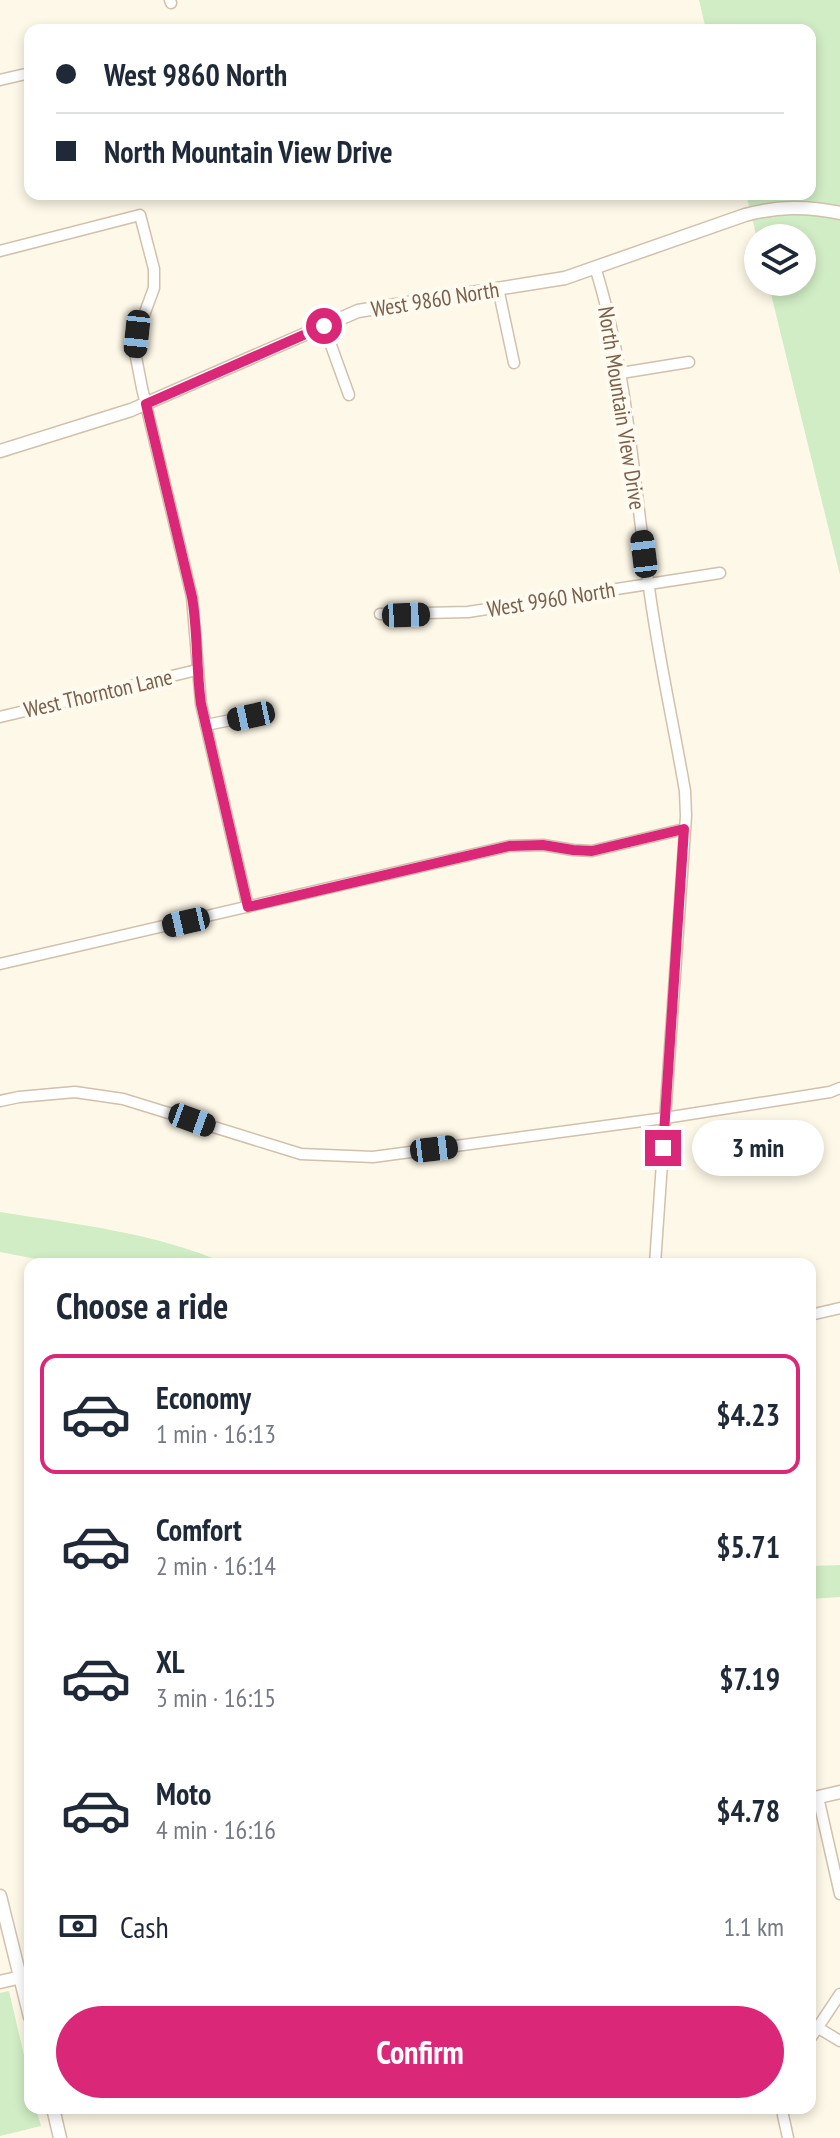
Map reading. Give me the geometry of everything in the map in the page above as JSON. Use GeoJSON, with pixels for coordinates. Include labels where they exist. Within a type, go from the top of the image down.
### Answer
{"type":"FeatureCollection","features":[{"type":"Feature","properties":{"kind":"street"},"geometry":{"type":"LineString","coordinates":[[0,80],[24,74]]}},
{"type":"Feature","properties":{"kind":"street","name":"West 9860 North"},"geometry":{"type":"LineString","coordinates":[[0,451],[146,404],[358,311],[565,278],[758,211],[790,207],[840,213]]}},
{"type":"Feature","properties":{"kind":"street"},"geometry":{"type":"LineString","coordinates":[[0,251],[140,215],[154,269],[154,288],[137,334],[135,352],[192,597],[201,704],[248,907]]}},
{"type":"Feature","properties":{"kind":"street","name":"North Mountain View Drive"},"geometry":{"type":"LineString","coordinates":[[595,267],[607,305],[621,373],[648,584],[685,791],[686,816],[655,1258]]}},
{"type":"Feature","properties":{"kind":"street"},"geometry":{"type":"LineString","coordinates":[[498,288],[514,363]]}},
{"type":"Feature","properties":{"kind":"street"},"geometry":{"type":"LineString","coordinates":[[324,326],[349,395]]}},
{"type":"Feature","properties":{"kind":"street"},"geometry":{"type":"LineString","coordinates":[[621,373],[689,362]]}},
{"type":"Feature","properties":{"kind":"street","name":"West 9960 North"},"geometry":{"type":"LineString","coordinates":[[380,614],[468,612],[720,573]]}},
{"type":"Feature","properties":{"kind":"street","name":"West Thornton Lane"},"geometry":{"type":"LineString","coordinates":[[0,717],[197,670]]}},
{"type":"Feature","properties":{"kind":"street"},"geometry":{"type":"LineString","coordinates":[[206,725],[251,716]]}},
{"type":"Feature","properties":{"kind":"street"},"geometry":{"type":"LineString","coordinates":[[0,964],[509,846],[543,845],[592,851],[684,829]]}},
{"type":"Feature","properties":{"kind":"street"},"geometry":{"type":"LineString","coordinates":[[0,1101],[75,1092],[123,1099],[301,1154],[373,1157],[665,1118],[840,1088]]}},
{"type":"Feature","properties":{"kind":"street"},"geometry":{"type":"LineString","coordinates":[[816,1314],[840,1308]]}},
{"type":"Feature","properties":{"kind":"street"},"geometry":{"type":"LineString","coordinates":[[816,1798],[840,1792]]}},
{"type":"Feature","properties":{"kind":"street"},"geometry":{"type":"LineString","coordinates":[[816,1805],[840,1894]]}},
{"type":"Feature","properties":{"kind":"street"},"geometry":{"type":"LineString","coordinates":[[0,1896],[24,1973]]}},
{"type":"Feature","properties":{"kind":"street"},"geometry":{"type":"LineString","coordinates":[[0,1982],[24,1976]]}},
{"type":"Feature","properties":{"kind":"street"},"geometry":{"type":"LineString","coordinates":[[816,2022],[840,1994]]}},
{"type":"Feature","properties":{"kind":"street"},"geometry":{"type":"LineString","coordinates":[[816,2028],[840,2041]]}},
{"type":"Feature","properties":{"kind":"street"},"geometry":{"type":"LineString","coordinates":[[54,2114],[60,2138]]}},
{"type":"Feature","properties":{"kind":"street"},"geometry":{"type":"LineString","coordinates":[[783,2114],[788,2138]]}},
{"type":"Feature","properties":{"kind":"green space"},"geometry":{"type":"Polygon","coordinates":[[[699,0],[840,0],[840,575],[771,296],[816,296],[816,224],[754,224],[748,200],[816,200],[816,24],[705,24],[699,0]]]}},
{"type":"Feature","properties":{"kind":"green space"},"geometry":{"type":"Polygon","coordinates":[[[0,1212],[144,1237],[212,1258],[31,1258],[0,1252],[0,1212]]]}},
{"type":"Feature","properties":{"kind":"green space"},"geometry":{"type":"Polygon","coordinates":[[[840,1565],[840,1597],[816,1599],[816,1566],[840,1565]]]}},
{"type":"Feature","properties":{"kind":"green space"},"geometry":{"type":"Polygon","coordinates":[[[9,1991],[24,2055],[24,2114],[38,2114],[41,2126],[0,2136],[0,1993],[9,1991]]]}},
{"type":"Feature","properties":{"kind":"route"},"geometry":{"type":"LineString","coordinates":[[324,326],[146,404],[192,597],[201,704],[248,907],[509,846],[543,845],[592,851],[684,829],[663,1148]]}}]}
